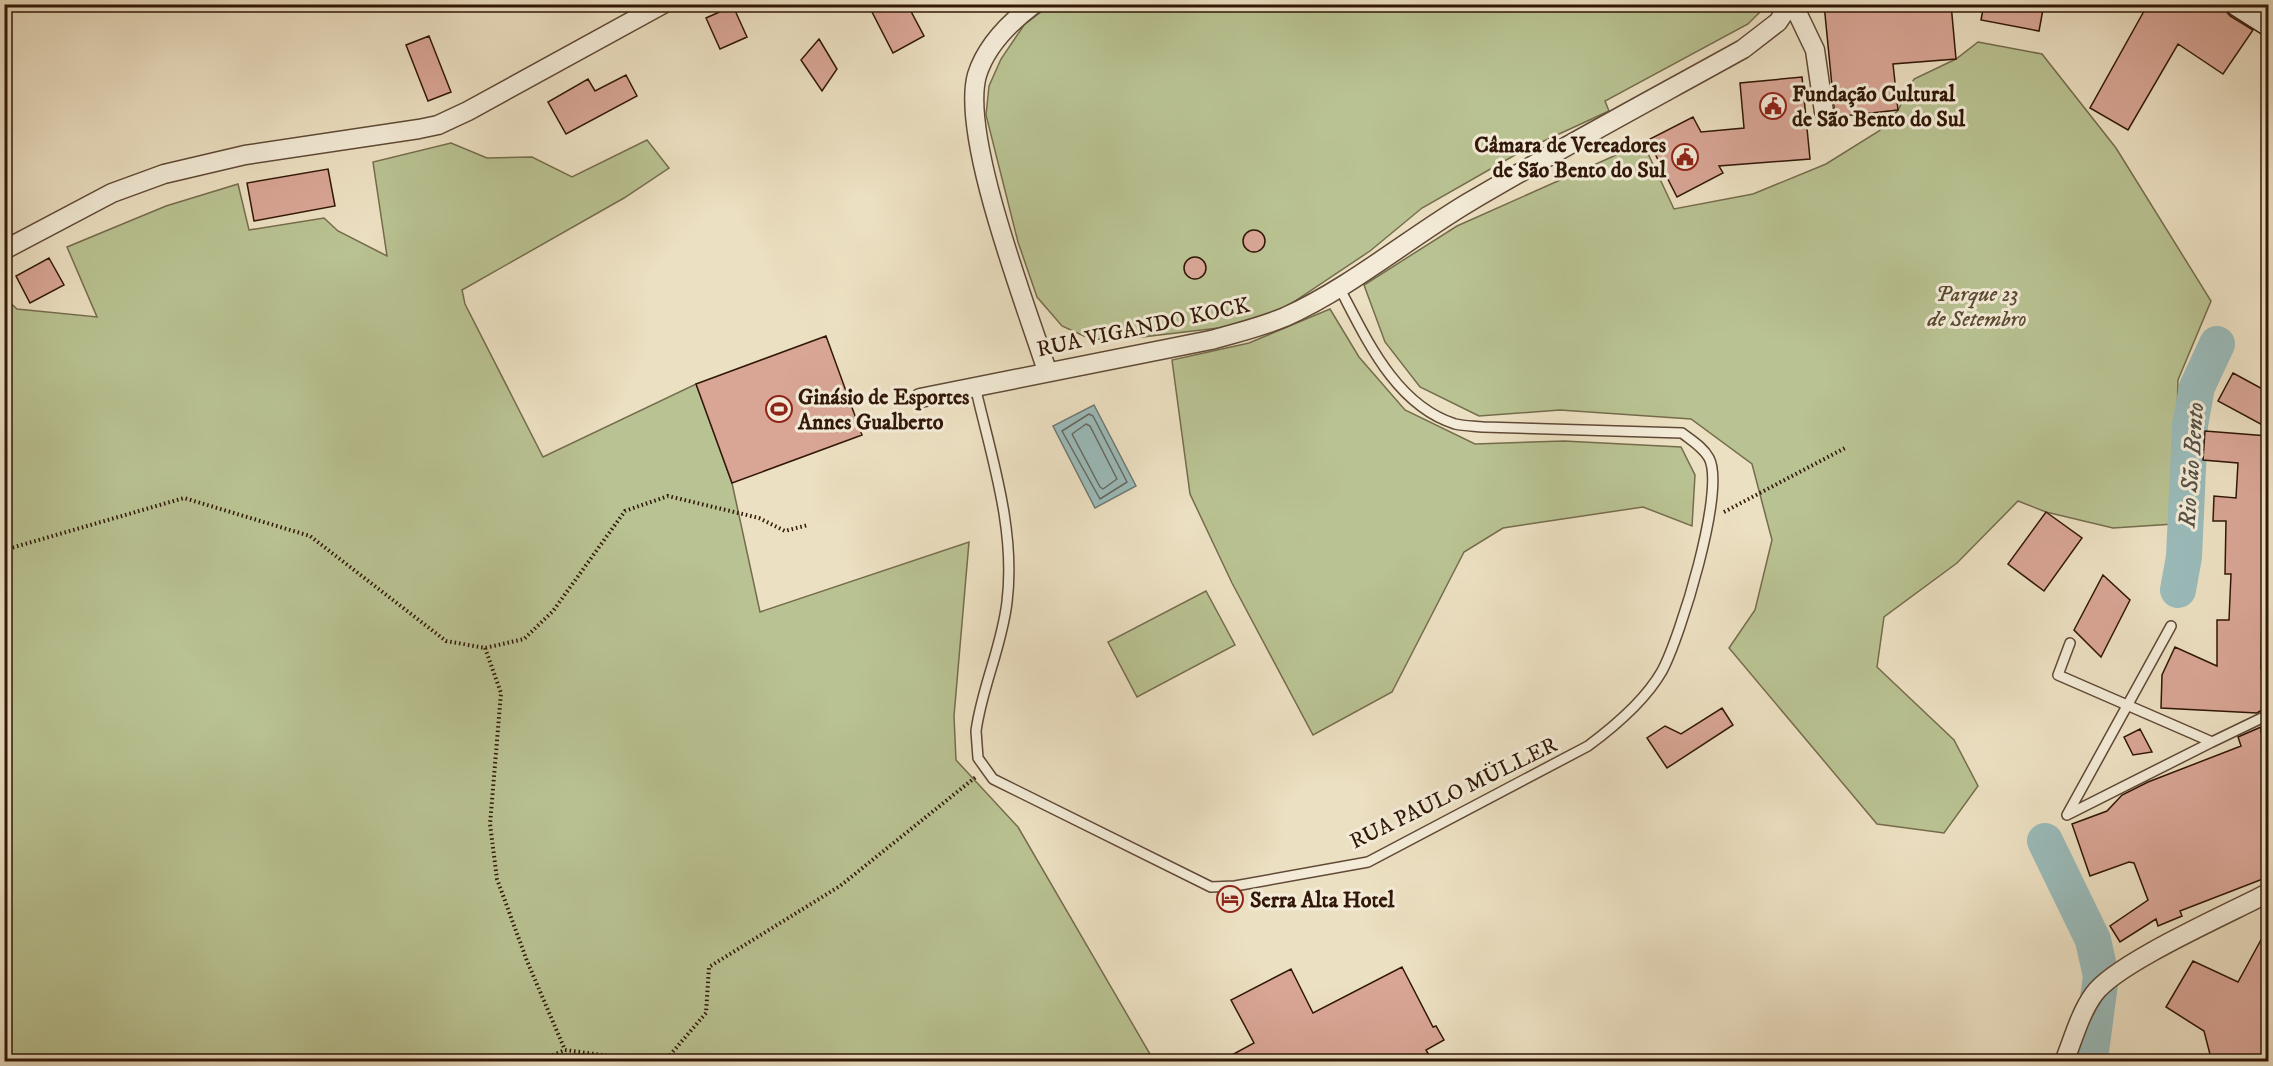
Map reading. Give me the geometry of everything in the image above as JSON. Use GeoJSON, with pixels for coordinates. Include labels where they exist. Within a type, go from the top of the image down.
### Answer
{"type":"FeatureCollection","features":[{"type":"Feature","properties":{"kind":"main road"},"geometry":{"type":"LineString","coordinates":[[2238,4],[2268,23]]}},
{"type":"Feature","properties":{"kind":"street"},"geometry":{"type":"LineString","coordinates":[[4,250],[112,193],[164,174],[245,155],[438,125],[468,111],[663,4]]}},
{"type":"Feature","properties":{"kind":"street"},"geometry":{"type":"LineString","coordinates":[[1034,4],[1001,33],[987,53],[978,74],[973,99],[976,133],[987,180],[1047,371]]}},
{"type":"Feature","properties":{"kind":"street"},"geometry":{"type":"LineString","coordinates":[[1791,4],[1815,50],[1824,112]]}},
{"type":"Feature","properties":{"kind":"street","name":"RUA VIGANDO KOCK"},"geometry":{"type":"LineString","coordinates":[[920,398],[1211,340],[1255,328],[1308,306],[1502,182],[1743,49],[1778,22],[1791,4]]}},
{"type":"Feature","properties":{"kind":"street"},"geometry":{"type":"LineString","coordinates":[[2064,1062],[2095,992],[2112,977],[2268,893]]}},
{"type":"Feature","properties":{"kind":"lane","name":"RUA PAULO MÜLLER"},"geometry":{"type":"LineString","coordinates":[[984,771],[1006,786],[1068,814],[1211,887],[1235,886],[1368,862],[1588,746],[1612,728],[1661,672],[1686,612],[1708,520],[1712,471],[1709,458],[1696,443],[1682,433],[1483,427],[1456,424],[1419,404],[1384,368],[1339,287]]}},
{"type":"Feature","properties":{"kind":"lane"},"geometry":{"type":"LineString","coordinates":[[975,386],[1004,515],[1009,558],[1004,622],[976,731],[975,745],[984,771]]}},
{"type":"Feature","properties":{"kind":"lane"},"geometry":{"type":"LineString","coordinates":[[2171,626],[2067,815],[2268,715]]}},
{"type":"Feature","properties":{"kind":"lane"},"geometry":{"type":"LineString","coordinates":[[2070,644],[2058,675],[2212,742]]}},
{"type":"Feature","properties":{"kind":"path"},"geometry":{"type":"LineString","coordinates":[[1708,520],[1845,448]]}},
{"type":"Feature","properties":{"kind":"path"},"geometry":{"type":"LineString","coordinates":[[4,550],[184,498],[310,536],[446,641],[485,648],[524,639],[553,611],[625,511],[668,496],[759,518],[785,531],[808,525]]}},
{"type":"Feature","properties":{"kind":"path"},"geometry":{"type":"LineString","coordinates":[[485,648],[501,693],[490,824],[497,879],[527,961],[565,1050]]}},
{"type":"Feature","properties":{"kind":"path"},"geometry":{"type":"LineString","coordinates":[[664,1062],[706,1013],[709,967],[840,886],[984,771]]}},
{"type":"Feature","properties":{"kind":"path"},"geometry":{"type":"LineString","coordinates":[[536,1062],[565,1050],[654,1062]]}},
{"type":"Feature","properties":{"kind":"green space"},"geometry":{"type":"Polygon","coordinates":[[[1050,5],[1767,5],[1748,24],[1605,101],[1609,111],[1522,151],[1422,208],[1370,251],[1277,313],[1235,326],[1109,341],[1086,337],[1062,326],[1037,297],[1018,242],[986,115],[989,86],[1001,59],[1024,25],[1050,5]]]}},
{"type":"Feature","properties":{"kind":"green space","name":"Parque 23 de Setembro"},"geometry":{"type":"Polygon","coordinates":[[[1978,42],[2042,54],[2116,148],[2211,301],[2178,380],[2174,524],[2113,528],[2046,512],[2018,501],[1957,563],[1884,617],[1877,667],[1954,740],[1978,786],[1944,833],[1877,824],[1729,648],[1755,610],[1772,540],[1752,464],[1691,419],[1560,410],[1479,416],[1420,387],[1385,342],[1364,285],[1457,226],[1643,143],[1674,209],[1753,194],[1826,164],[1879,131],[1898,110],[1914,79],[1956,59],[1978,42]]]}},
{"type":"Feature","properties":{"kind":"green space"},"geometry":{"type":"Polygon","coordinates":[[[647,140],[669,168],[624,198],[462,290],[465,304],[543,457],[696,384],[732,483],[760,612],[969,542],[954,716],[956,760],[1018,827],[1154,1061],[5,1061],[4,297],[17,309],[97,317],[67,247],[166,206],[238,184],[249,230],[324,218],[338,231],[387,256],[373,162],[451,143],[487,158],[532,157],[572,177],[647,140]]]}},
{"type":"Feature","properties":{"kind":"green space"},"geometry":{"type":"Polygon","coordinates":[[[1330,309],[1359,357],[1405,410],[1475,444],[1564,441],[1681,447],[1695,475],[1692,526],[1643,507],[1503,528],[1464,552],[1392,692],[1313,735],[1232,583],[1190,494],[1172,360],[1249,343],[1330,309]]]}},
{"type":"Feature","properties":{"kind":"green space"},"geometry":{"type":"Polygon","coordinates":[[[1206,591],[1235,645],[1137,697],[1108,642],[1206,591]]]}},
{"type":"Feature","properties":{"kind":"water"},"geometry":{"type":"Polygon","coordinates":[[[1094,405],[1136,486],[1095,508],[1053,426],[1094,405]]]}},
{"type":"Feature","properties":{"kind":"building"},"geometry":{"type":"Polygon","coordinates":[[[881,4],[907,4],[924,36],[893,53],[871,10],[881,4]]]}},
{"type":"Feature","properties":{"kind":"building"},"geometry":{"type":"Polygon","coordinates":[[[1824,4],[1951,4],[1956,59],[1893,64],[1898,110],[1835,117],[1824,4]]]}},
{"type":"Feature","properties":{"kind":"building"},"geometry":{"type":"Polygon","coordinates":[[[1984,4],[2044,4],[2039,31],[1981,20],[1984,4]]]}},
{"type":"Feature","properties":{"kind":"building"},"geometry":{"type":"Polygon","coordinates":[[[2148,4],[2220,4],[2230,16],[2253,30],[2223,74],[2178,44],[2128,130],[2090,108],[2148,4]]]}},
{"type":"Feature","properties":{"kind":"building"},"geometry":{"type":"Polygon","coordinates":[[[733,6],[747,37],[720,49],[706,18],[733,6]]]}},
{"type":"Feature","properties":{"kind":"building"},"geometry":{"type":"Polygon","coordinates":[[[429,36],[451,92],[428,101],[406,45],[429,36]]]}},
{"type":"Feature","properties":{"kind":"building"},"geometry":{"type":"Polygon","coordinates":[[[819,39],[837,69],[822,91],[801,60],[819,39]]]}},
{"type":"Feature","properties":{"kind":"building"},"geometry":{"type":"Polygon","coordinates":[[[626,75],[637,96],[566,134],[548,102],[588,79],[595,91],[626,75]]]}},
{"type":"Feature","properties":{"kind":"building"},"geometry":{"type":"Polygon","coordinates":[[[1802,77],[1810,159],[1719,166],[1723,173],[1677,197],[1648,140],[1693,117],[1701,132],[1744,128],[1740,83],[1802,77]]]}},
{"type":"Feature","properties":{"kind":"building"},"geometry":{"type":"Polygon","coordinates":[[[328,169],[335,206],[254,221],[247,183],[328,169]]]}},
{"type":"Feature","properties":{"kind":"building"},"geometry":{"type":"Polygon","coordinates":[[[1254,230],[1262,233],[1265,241],[1262,249],[1254,252],[1246,249],[1243,241],[1246,233],[1254,230]]]}},
{"type":"Feature","properties":{"kind":"building"},"geometry":{"type":"Polygon","coordinates":[[[1195,257],[1203,260],[1206,268],[1203,276],[1195,279],[1187,276],[1184,268],[1187,260],[1195,257]]]}},
{"type":"Feature","properties":{"kind":"building"},"geometry":{"type":"Polygon","coordinates":[[[49,258],[64,285],[30,303],[16,276],[49,258]]]}},
{"type":"Feature","properties":{"kind":"building","name":"Ginásio de Esportes Annes Gualberto"},"geometry":{"type":"Polygon","coordinates":[[[826,336],[862,435],[732,483],[696,384],[826,336]]]}},
{"type":"Feature","properties":{"kind":"building"},"geometry":{"type":"Polygon","coordinates":[[[2233,373],[2268,392],[2268,428],[2218,401],[2233,373]]]}},
{"type":"Feature","properties":{"kind":"building"},"geometry":{"type":"Polygon","coordinates":[[[2205,431],[2268,436],[2268,515],[2261,669],[2264,669],[2262,710],[2257,713],[2161,708],[2162,675],[2175,647],[2217,666],[2217,620],[2229,620],[2231,574],[2225,574],[2226,521],[2213,521],[2214,496],[2236,498],[2238,463],[2203,460],[2205,431]]]}},
{"type":"Feature","properties":{"kind":"building"},"geometry":{"type":"Polygon","coordinates":[[[2046,512],[2082,538],[2044,591],[2008,564],[2046,512]]]}},
{"type":"Feature","properties":{"kind":"building"},"geometry":{"type":"Polygon","coordinates":[[[2103,575],[2130,600],[2101,657],[2074,630],[2103,575]]]}},
{"type":"Feature","properties":{"kind":"building"},"geometry":{"type":"Polygon","coordinates":[[[1722,708],[1733,725],[1667,768],[1647,738],[1665,726],[1681,734],[1722,708]]]}},
{"type":"Feature","properties":{"kind":"building"},"geometry":{"type":"Polygon","coordinates":[[[2261,727],[2261,732],[2268,728],[2268,877],[2180,911],[2182,916],[2158,926],[2156,919],[2120,942],[2110,926],[2148,900],[2134,863],[2129,862],[2090,876],[2072,824],[2107,811],[2122,795],[2148,782],[2241,746],[2238,737],[2261,727]]]}},
{"type":"Feature","properties":{"kind":"building"},"geometry":{"type":"Polygon","coordinates":[[[2140,729],[2152,752],[2133,755],[2124,737],[2140,729]]]}},
{"type":"Feature","properties":{"kind":"building"},"geometry":{"type":"Polygon","coordinates":[[[2268,927],[2268,1062],[2212,1062],[2204,1031],[2166,1007],[2193,961],[2238,982],[2268,927]]]}},
{"type":"Feature","properties":{"kind":"building"},"geometry":{"type":"Polygon","coordinates":[[[1402,967],[1433,1027],[1436,1026],[1444,1040],[1426,1050],[1433,1062],[1219,1062],[1254,1043],[1231,1000],[1291,969],[1313,1013],[1402,967]]]}},
{"type":"Feature","properties":{"kind":"waterway","name":"Rio São Bento"},"geometry":{"type":"LineString","coordinates":[[2178,590],[2184,557],[2190,425],[2197,387],[2217,344]]}},
{"type":"Feature","properties":{"kind":"waterway","name":"Rio São Bento"},"geometry":{"type":"LineString","coordinates":[[2045,841],[2093,940],[2101,976],[2091,1051],[2084,1062]]}},
{"type":"Feature","properties":{"kind":"place","name":"Fundação Cultural de São Bento do Sul"},"geometry":{"type":"Point","coordinates":[1773,106]}},
{"type":"Feature","properties":{"kind":"place","name":"Câmara de Vereadores de São Bento do Sul"},"geometry":{"type":"Point","coordinates":[1685,157]}},
{"type":"Feature","properties":{"kind":"place","name":"Ginásio de Esportes Annes Gualberto"},"geometry":{"type":"Point","coordinates":[779,409]}},
{"type":"Feature","properties":{"kind":"place","name":"Serra Alta Hotel"},"geometry":{"type":"Point","coordinates":[1230,899]}}]}
